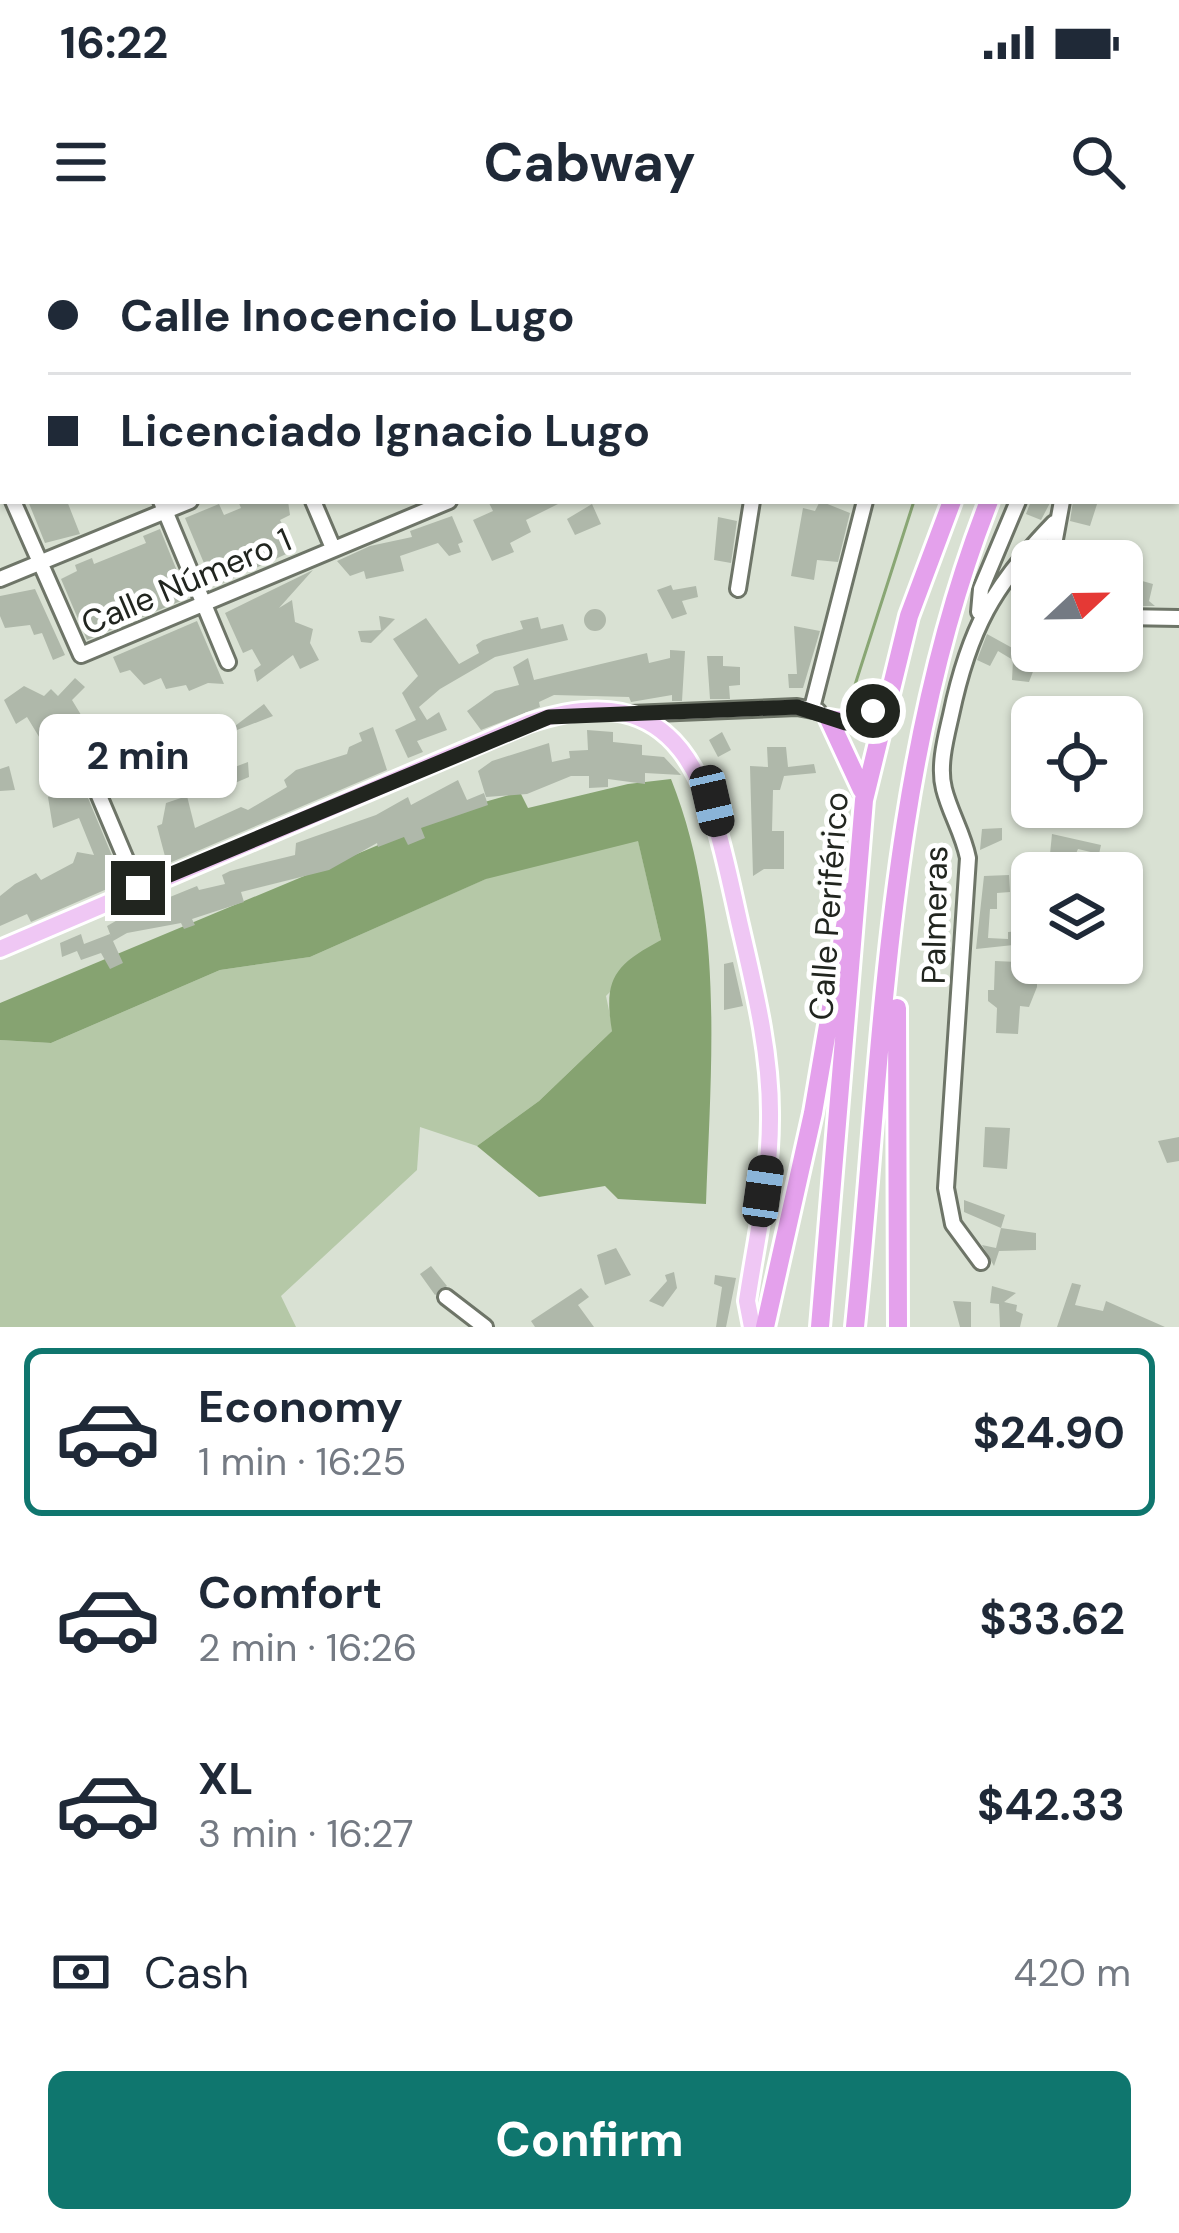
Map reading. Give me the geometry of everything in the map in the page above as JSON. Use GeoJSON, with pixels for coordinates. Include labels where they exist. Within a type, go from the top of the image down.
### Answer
{"type":"FeatureCollection","features":[{"type":"Feature","properties":{"kind":"highway","name":"Calle Periférico"},"geometry":{"type":"LineString","coordinates":[[820,1327],[864,800],[889,685],[951,504]]}},
{"type":"Feature","properties":{"kind":"highway","name":"Calle Periférico"},"geometry":{"type":"LineString","coordinates":[[854,1327],[908,802],[940,638],[988,504]]}},
{"type":"Feature","properties":{"kind":"highway"},"geometry":{"type":"LineString","coordinates":[[821,714],[846,723],[865,716],[889,685]]}},
{"type":"Feature","properties":{"kind":"highway"},"geometry":{"type":"LineString","coordinates":[[821,714],[864,800]]}},
{"type":"Feature","properties":{"kind":"highway"},"geometry":{"type":"LineString","coordinates":[[765,1327],[813,1113],[843,917],[860,870]]}},
{"type":"Feature","properties":{"kind":"highway"},"geometry":{"type":"LineString","coordinates":[[894,934],[898,1327]]}},
{"type":"Feature","properties":{"kind":"main road"},"geometry":{"type":"LineString","coordinates":[[0,949],[567,712],[620,715],[670,738],[705,784],[766,1051],[770,1120],[747,1301],[752,1327]]}},
{"type":"Feature","properties":{"kind":"street"},"geometry":{"type":"LineString","coordinates":[[14,504],[38,563]]}},
{"type":"Feature","properties":{"kind":"street"},"geometry":{"type":"LineString","coordinates":[[315,504],[333,548]]}},
{"type":"Feature","properties":{"kind":"street","name":"Calle Número 1"},"geometry":{"type":"LineString","coordinates":[[38,563],[78,655],[442,504]]}},
{"type":"Feature","properties":{"kind":"street"},"geometry":{"type":"LineString","coordinates":[[738,589],[752,504]]}},
{"type":"Feature","properties":{"kind":"street"},"geometry":{"type":"LineString","coordinates":[[620,715],[821,714],[864,504]]}},
{"type":"Feature","properties":{"kind":"street"},"geometry":{"type":"LineString","coordinates":[[979,617],[981,589],[1017,504]]}},
{"type":"Feature","properties":{"kind":"street","name":"Palmeras"},"geometry":{"type":"LineString","coordinates":[[1053,540],[1061,504]]}},
{"type":"Feature","properties":{"kind":"street"},"geometry":{"type":"LineString","coordinates":[[0,579],[163,506],[228,662]]}},
{"type":"Feature","properties":{"kind":"street","name":"Palmeras"},"geometry":{"type":"LineString","coordinates":[[981,1262],[953,1224],[946,1188],[968,858],[963,828],[943,788],[947,732],[979,617],[1003,578],[1054,523]]}},
{"type":"Feature","properties":{"kind":"street"},"geometry":{"type":"LineString","coordinates":[[1143,618],[1179,619]]}},
{"type":"Feature","properties":{"kind":"street"},"geometry":{"type":"LineString","coordinates":[[70,728],[138,888]]}},
{"type":"Feature","properties":{"kind":"street"},"geometry":{"type":"LineString","coordinates":[[908,802],[943,788]]}},
{"type":"Feature","properties":{"kind":"street"},"geometry":{"type":"LineString","coordinates":[[446,1297],[485,1327]]}},
{"type":"Feature","properties":{"kind":"green space"},"geometry":{"type":"Polygon","coordinates":[[[671,779],[688,830],[707,936],[711,1043],[706,1204],[618,1199],[605,1186],[539,1197],[477,1146],[539,1101],[612,1031],[609,998],[616,975],[633,957],[661,940],[638,841],[486,879],[310,957],[220,970],[51,1043],[0,1040],[0,1003],[474,805],[520,792],[528,808],[628,784],[671,779]]]}},
{"type":"Feature","properties":{"kind":"green space"},"geometry":{"type":"Polygon","coordinates":[[[638,840],[661,940],[606,996],[613,1030],[539,1101],[477,1146],[420,1127],[417,1170],[281,1296],[296,1327],[0,1327],[0,1040],[51,1043],[220,970],[310,957],[490,877],[638,840]]]}},
{"type":"Feature","properties":{"kind":"building"},"geometry":{"type":"Polygon","coordinates":[[[29,504],[68,504],[80,534],[45,543],[29,504]]]}},
{"type":"Feature","properties":{"kind":"building"},"geometry":{"type":"Polygon","coordinates":[[[219,504],[224,515],[241,508],[239,504],[288,504],[290,515],[280,520],[295,550],[214,587],[185,518],[219,504]]]}},
{"type":"Feature","properties":{"kind":"building"},"geometry":{"type":"Polygon","coordinates":[[[490,504],[558,504],[526,520],[531,532],[510,543],[514,552],[492,561],[473,520],[493,511],[490,504]]]}},
{"type":"Feature","properties":{"kind":"building"},"geometry":{"type":"Polygon","coordinates":[[[592,504],[601,524],[575,535],[567,519],[592,504]]]}},
{"type":"Feature","properties":{"kind":"building"},"geometry":{"type":"Polygon","coordinates":[[[818,504],[828,504],[850,513],[838,562],[817,560],[814,580],[791,576],[803,508],[815,511],[818,504]]]}},
{"type":"Feature","properties":{"kind":"building"},"geometry":{"type":"Polygon","coordinates":[[[1030,504],[1049,504],[1041,520],[1026,514],[1030,504]]]}},
{"type":"Feature","properties":{"kind":"building"},"geometry":{"type":"Polygon","coordinates":[[[1073,504],[1097,504],[1090,526],[1070,521],[1073,504]]]}},
{"type":"Feature","properties":{"kind":"building"},"geometry":{"type":"Polygon","coordinates":[[[452,516],[463,542],[458,544],[461,552],[449,556],[438,543],[400,556],[404,571],[366,579],[364,571],[350,576],[337,561],[370,546],[412,537],[410,531],[452,516]]]}},
{"type":"Feature","properties":{"kind":"building"},"geometry":{"type":"Polygon","coordinates":[[[718,517],[737,521],[731,563],[714,560],[718,517]]]}},
{"type":"Feature","properties":{"kind":"building"},"geometry":{"type":"Polygon","coordinates":[[[160,529],[188,598],[87,640],[61,579],[77,571],[75,565],[92,558],[94,564],[146,543],[143,536],[160,529]]]}},
{"type":"Feature","properties":{"kind":"building"},"geometry":{"type":"Polygon","coordinates":[[[313,570],[279,608],[292,600],[295,622],[313,629],[310,643],[319,660],[300,669],[293,655],[257,682],[254,670],[261,665],[252,649],[243,653],[225,613],[313,570]]]}},
{"type":"Feature","properties":{"kind":"building"},"geometry":{"type":"Polygon","coordinates":[[[1143,581],[1153,584],[1149,601],[1155,606],[1143,606],[1143,581]]]}},
{"type":"Feature","properties":{"kind":"building"},"geometry":{"type":"Polygon","coordinates":[[[671,585],[673,590],[696,586],[698,597],[682,601],[687,614],[672,619],[657,590],[671,585]]]}},
{"type":"Feature","properties":{"kind":"building"},"geometry":{"type":"Polygon","coordinates":[[[35,589],[65,655],[53,660],[42,633],[34,635],[30,625],[5,628],[0,616],[0,596],[35,589]]]}},
{"type":"Feature","properties":{"kind":"building"},"geometry":{"type":"Polygon","coordinates":[[[595,609],[606,620],[595,631],[584,620],[595,609]]]}},
{"type":"Feature","properties":{"kind":"building"},"geometry":{"type":"Polygon","coordinates":[[[379,616],[395,619],[371,643],[361,642],[358,631],[381,630],[379,616]]]}},
{"type":"Feature","properties":{"kind":"building"},"geometry":{"type":"Polygon","coordinates":[[[538,617],[541,629],[563,624],[568,640],[495,657],[440,689],[419,707],[427,720],[439,712],[447,730],[417,741],[423,752],[408,758],[395,730],[416,720],[402,693],[418,676],[393,639],[426,618],[459,664],[479,653],[476,645],[483,640],[523,629],[520,621],[538,617]]]}},
{"type":"Feature","properties":{"kind":"building"},"geometry":{"type":"Polygon","coordinates":[[[197,621],[224,684],[208,683],[189,691],[186,685],[166,689],[161,678],[144,685],[130,670],[120,673],[113,657],[197,621]]]}},
{"type":"Feature","properties":{"kind":"building"},"geometry":{"type":"Polygon","coordinates":[[[794,626],[820,631],[803,688],[789,688],[788,674],[797,674],[794,626]]]}},
{"type":"Feature","properties":{"kind":"building"},"geometry":{"type":"Polygon","coordinates":[[[987,634],[1011,647],[1011,659],[998,651],[990,666],[977,660],[987,634]]]}},
{"type":"Feature","properties":{"kind":"building"},"geometry":{"type":"Polygon","coordinates":[[[670,650],[685,651],[682,701],[672,701],[672,695],[631,702],[629,697],[554,695],[539,702],[540,707],[481,730],[467,711],[495,691],[519,685],[513,667],[528,658],[534,680],[647,653],[649,663],[670,658],[670,650]]]}},
{"type":"Feature","properties":{"kind":"building"},"geometry":{"type":"Polygon","coordinates":[[[707,656],[723,656],[723,666],[740,667],[740,685],[729,686],[730,699],[710,699],[707,656]]]}},
{"type":"Feature","properties":{"kind":"building"},"geometry":{"type":"Polygon","coordinates":[[[1012,672],[1033,672],[1029,682],[1012,680],[1012,672]]]}},
{"type":"Feature","properties":{"kind":"building"},"geometry":{"type":"Polygon","coordinates":[[[75,678],[85,687],[72,700],[89,728],[84,731],[73,716],[62,719],[59,730],[75,769],[49,778],[44,745],[27,717],[16,724],[4,700],[24,686],[44,696],[51,689],[58,696],[75,678]]]}},
{"type":"Feature","properties":{"kind":"building"},"geometry":{"type":"Polygon","coordinates":[[[264,704],[273,716],[237,730],[235,726],[264,704]]]}},
{"type":"Feature","properties":{"kind":"building"},"geometry":{"type":"Polygon","coordinates":[[[373,727],[387,770],[167,864],[157,826],[162,824],[166,803],[187,796],[195,828],[241,807],[248,810],[287,787],[284,780],[296,770],[347,754],[349,747],[362,741],[359,733],[373,727]]]}},
{"type":"Feature","properties":{"kind":"building"},"geometry":{"type":"Polygon","coordinates":[[[587,730],[613,732],[613,742],[642,745],[642,755],[664,757],[681,775],[645,773],[645,784],[608,779],[608,787],[589,788],[589,776],[571,776],[527,794],[486,797],[478,771],[492,761],[549,743],[552,762],[570,758],[569,751],[588,750],[587,730]]]}},
{"type":"Feature","properties":{"kind":"building"},"geometry":{"type":"Polygon","coordinates":[[[722,732],[731,750],[718,757],[709,740],[722,732]]]}},
{"type":"Feature","properties":{"kind":"building"},"geometry":{"type":"Polygon","coordinates":[[[767,747],[786,747],[788,767],[814,764],[816,773],[784,776],[780,790],[773,790],[772,831],[784,831],[784,869],[764,869],[753,876],[750,766],[768,767],[767,747]]]}},
{"type":"Feature","properties":{"kind":"building"},"geometry":{"type":"Polygon","coordinates":[[[248,762],[249,777],[202,797],[195,782],[248,762]]]}},
{"type":"Feature","properties":{"kind":"building"},"geometry":{"type":"Polygon","coordinates":[[[9,766],[15,790],[0,791],[0,769],[9,766]]]}},
{"type":"Feature","properties":{"kind":"building"},"geometry":{"type":"Polygon","coordinates":[[[458,780],[467,800],[484,793],[488,805],[421,828],[425,838],[408,845],[404,837],[378,847],[377,843],[329,870],[241,892],[244,902],[192,919],[195,925],[184,929],[181,923],[127,933],[113,941],[123,963],[110,969],[101,953],[81,960],[77,951],[62,957],[60,943],[81,934],[84,944],[110,934],[112,939],[107,926],[128,914],[197,886],[199,890],[225,884],[222,875],[230,871],[295,855],[296,843],[376,815],[408,797],[411,805],[458,780]]]}},
{"type":"Feature","properties":{"kind":"building"},"geometry":{"type":"Polygon","coordinates":[[[83,786],[123,882],[31,922],[27,914],[0,926],[0,896],[15,884],[36,873],[41,880],[73,863],[77,852],[94,855],[79,818],[53,828],[48,797],[83,786]]]}},
{"type":"Feature","properties":{"kind":"building"},"geometry":{"type":"Polygon","coordinates":[[[1002,828],[1002,840],[980,850],[982,829],[1002,828]]]}},
{"type":"Feature","properties":{"kind":"building"},"geometry":{"type":"Polygon","coordinates":[[[1052,834],[1101,845],[1099,852],[1050,852],[1052,834]]]}},
{"type":"Feature","properties":{"kind":"building"},"geometry":{"type":"Polygon","coordinates":[[[1009,875],[1010,892],[997,893],[997,909],[990,909],[988,938],[1008,939],[1011,932],[1011,945],[976,949],[984,876],[1009,875]]]}},
{"type":"Feature","properties":{"kind":"building"},"geometry":{"type":"Polygon","coordinates":[[[995,961],[1011,962],[1011,984],[1037,984],[1029,1007],[1020,1006],[1018,1034],[996,1033],[997,1008],[988,1001],[988,990],[994,990],[995,961]]]}},
{"type":"Feature","properties":{"kind":"building"},"geometry":{"type":"Polygon","coordinates":[[[733,962],[743,1006],[724,1010],[724,964],[733,962]]]}},
{"type":"Feature","properties":{"kind":"building"},"geometry":{"type":"Polygon","coordinates":[[[985,1127],[1010,1128],[1007,1169],[983,1167],[985,1127]]]}},
{"type":"Feature","properties":{"kind":"building"},"geometry":{"type":"Polygon","coordinates":[[[1179,1137],[1179,1161],[1167,1163],[1158,1141],[1179,1137]]]}},
{"type":"Feature","properties":{"kind":"building"},"geometry":{"type":"Polygon","coordinates":[[[964,1200],[1005,1215],[1001,1228],[964,1212],[964,1200]]]}},
{"type":"Feature","properties":{"kind":"building"},"geometry":{"type":"Polygon","coordinates":[[[1001,1228],[1036,1233],[1036,1250],[999,1251],[994,1266],[982,1245],[996,1248],[1001,1228]]]}},
{"type":"Feature","properties":{"kind":"building"},"geometry":{"type":"Polygon","coordinates":[[[616,1248],[631,1275],[605,1285],[597,1255],[616,1248]]]}},
{"type":"Feature","properties":{"kind":"building"},"geometry":{"type":"Polygon","coordinates":[[[431,1266],[447,1286],[435,1295],[420,1274],[431,1266]]]}},
{"type":"Feature","properties":{"kind":"building"},"geometry":{"type":"Polygon","coordinates":[[[674,1272],[677,1288],[663,1307],[649,1301],[667,1281],[665,1275],[674,1272]]]}},
{"type":"Feature","properties":{"kind":"building"},"geometry":{"type":"Polygon","coordinates":[[[715,1275],[736,1278],[726,1327],[716,1327],[722,1287],[714,1284],[715,1275]]]}},
{"type":"Feature","properties":{"kind":"building"},"geometry":{"type":"Polygon","coordinates":[[[1072,1283],[1081,1285],[1075,1305],[1103,1311],[1106,1301],[1165,1327],[1057,1327],[1072,1283]]]}},
{"type":"Feature","properties":{"kind":"building"},"geometry":{"type":"Polygon","coordinates":[[[992,1286],[1016,1293],[1004,1302],[1017,1305],[1016,1311],[1023,1314],[1020,1327],[1000,1327],[999,1304],[990,1303],[992,1286]]]}},
{"type":"Feature","properties":{"kind":"building"},"geometry":{"type":"Polygon","coordinates":[[[581,1288],[589,1297],[578,1305],[594,1327],[535,1327],[531,1321],[581,1288]]]}},
{"type":"Feature","properties":{"kind":"building"},"geometry":{"type":"Polygon","coordinates":[[[953,1301],[971,1302],[971,1327],[960,1327],[953,1301]]]}},
{"type":"Feature","properties":{"kind":"waterway"},"geometry":{"type":"LineString","coordinates":[[845,716],[913,504]]}},
{"type":"Feature","properties":{"kind":"route"},"geometry":{"type":"LineString","coordinates":[[138,888],[466,748],[567,712],[620,715],[797,707],[812,708],[846,723],[873,711]]}}]}
